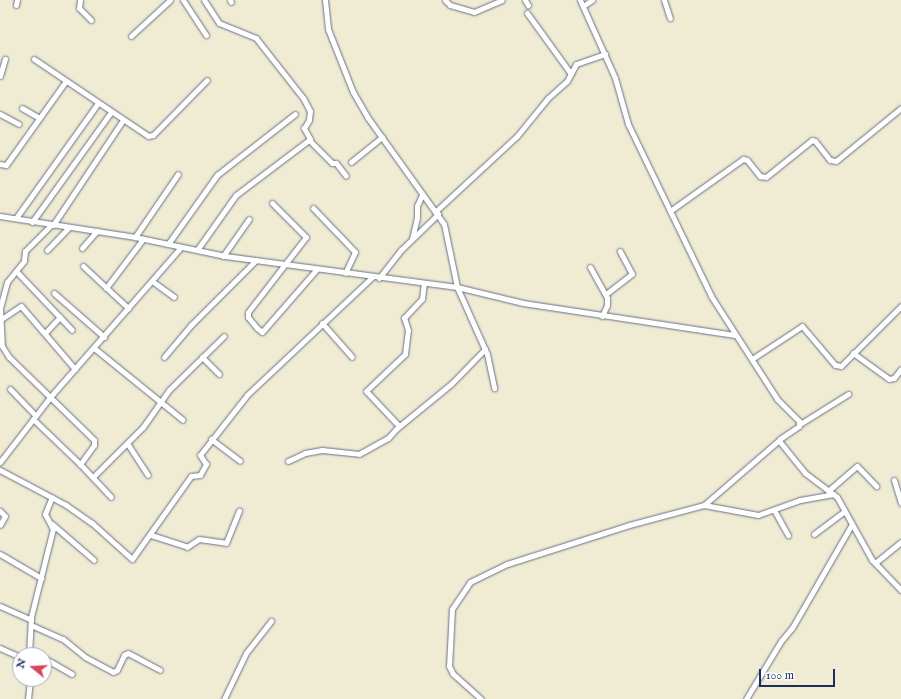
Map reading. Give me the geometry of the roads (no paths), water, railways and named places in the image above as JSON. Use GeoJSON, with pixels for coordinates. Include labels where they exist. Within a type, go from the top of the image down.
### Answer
{"type":"FeatureCollection","features":[{"type":"Feature","properties":{"kind":"street"},"geometry":{"type":"LineString","coordinates":[[80,0],[79,8],[91,20]]}},
{"type":"Feature","properties":{"kind":"street"},"geometry":{"type":"LineString","coordinates":[[131,36],[170,0]]}},
{"type":"Feature","properties":{"kind":"street"},"geometry":{"type":"LineString","coordinates":[[183,0],[206,35]]}},
{"type":"Feature","properties":{"kind":"street"},"geometry":{"type":"LineString","coordinates":[[204,0],[222,25],[256,38],[303,98],[310,111],[309,120],[304,127],[310,141],[332,163],[336,163],[346,176]]}},
{"type":"Feature","properties":{"kind":"street"},"geometry":{"type":"LineString","coordinates":[[325,0],[328,29],[353,92],[382,137],[436,213],[447,233],[457,287],[485,349],[490,365],[494,388]]}},
{"type":"Feature","properties":{"kind":"street"},"geometry":{"type":"LineString","coordinates":[[445,0],[450,5],[474,12],[502,0]]}},
{"type":"Feature","properties":{"kind":"street"},"geometry":{"type":"LineString","coordinates":[[580,0],[615,78],[628,124],[711,296],[777,399],[800,424]]}},
{"type":"Feature","properties":{"kind":"street"},"geometry":{"type":"LineString","coordinates":[[583,6],[592,0]]}},
{"type":"Feature","properties":{"kind":"street"},"geometry":{"type":"LineString","coordinates":[[664,0],[670,18]]}},
{"type":"Feature","properties":{"kind":"street"},"geometry":{"type":"LineString","coordinates":[[527,13],[571,74]]}},
{"type":"Feature","properties":{"kind":"street"},"geometry":{"type":"LineString","coordinates":[[378,278],[436,213],[507,146],[548,98],[564,85],[576,64],[605,54]]}},
{"type":"Feature","properties":{"kind":"street"},"geometry":{"type":"LineString","coordinates":[[0,76],[6,59]]}},
{"type":"Feature","properties":{"kind":"street"},"geometry":{"type":"LineString","coordinates":[[34,59],[123,120],[150,136],[207,80]]}},
{"type":"Feature","properties":{"kind":"street"},"geometry":{"type":"LineString","coordinates":[[0,164],[6,165],[66,81]]}},
{"type":"Feature","properties":{"kind":"street"},"geometry":{"type":"LineString","coordinates":[[16,218],[98,103]]}},
{"type":"Feature","properties":{"kind":"street"},"geometry":{"type":"LineString","coordinates":[[22,108],[39,118]]}},
{"type":"Feature","properties":{"kind":"street"},"geometry":{"type":"LineString","coordinates":[[670,211],[743,159],[764,177],[812,140],[815,141],[830,160],[836,161],[901,108]]}},
{"type":"Feature","properties":{"kind":"street"},"geometry":{"type":"LineString","coordinates":[[32,222],[111,112]]}},
{"type":"Feature","properties":{"kind":"street"},"geometry":{"type":"LineString","coordinates":[[0,114],[19,124]]}},
{"type":"Feature","properties":{"kind":"street"},"geometry":{"type":"LineString","coordinates":[[168,244],[217,175],[295,114]]}},
{"type":"Feature","properties":{"kind":"street"},"geometry":{"type":"LineString","coordinates":[[80,464],[94,445],[94,440],[51,396],[9,357],[1,345],[1,296],[7,282],[25,258],[25,251],[52,225],[123,120]]}},
{"type":"Feature","properties":{"kind":"street"},"geometry":{"type":"LineString","coordinates":[[351,162],[382,137]]}},
{"type":"Feature","properties":{"kind":"street"},"geometry":{"type":"LineString","coordinates":[[197,250],[236,195],[310,141]]}},
{"type":"Feature","properties":{"kind":"street"},"geometry":{"type":"LineString","coordinates":[[135,237],[178,174]]}},
{"type":"Feature","properties":{"kind":"street"},"geometry":{"type":"LineString","coordinates":[[411,240],[417,218],[416,206],[422,195]]}},
{"type":"Feature","properties":{"kind":"street"},"geometry":{"type":"LineString","coordinates":[[272,202],[306,237],[287,265],[248,312],[248,317],[261,332],[317,269]]}},
{"type":"Feature","properties":{"kind":"street"},"geometry":{"type":"LineString","coordinates":[[313,208],[355,252],[345,273]]}},
{"type":"Feature","properties":{"kind":"street"},"geometry":{"type":"LineString","coordinates":[[0,216],[135,237],[224,256],[378,278],[457,287],[523,303],[735,335]]}},
{"type":"Feature","properties":{"kind":"street"},"geometry":{"type":"LineString","coordinates":[[224,256],[249,219]]}},
{"type":"Feature","properties":{"kind":"street"},"geometry":{"type":"LineString","coordinates":[[47,250],[69,227]]}},
{"type":"Feature","properties":{"kind":"street"},"geometry":{"type":"LineString","coordinates":[[82,248],[98,231]]}},
{"type":"Feature","properties":{"kind":"street"},"geometry":{"type":"LineString","coordinates":[[106,288],[143,239]]}},
{"type":"Feature","properties":{"kind":"street"},"geometry":{"type":"LineString","coordinates":[[0,462],[51,396],[181,247]]}},
{"type":"Feature","properties":{"kind":"street"},"geometry":{"type":"LineString","coordinates":[[606,294],[632,274],[620,251]]}},
{"type":"Feature","properties":{"kind":"street"},"geometry":{"type":"LineString","coordinates":[[164,357],[191,325],[256,260]]}},
{"type":"Feature","properties":{"kind":"street"},"geometry":{"type":"LineString","coordinates":[[83,266],[128,308]]}},
{"type":"Feature","properties":{"kind":"street"},"geometry":{"type":"LineString","coordinates":[[590,267],[606,294],[607,304],[602,316]]}},
{"type":"Feature","properties":{"kind":"street"},"geometry":{"type":"LineString","coordinates":[[16,271],[72,330]]}},
{"type":"Feature","properties":{"kind":"street"},"geometry":{"type":"LineString","coordinates":[[0,470],[52,497],[92,523],[130,559],[134,558],[191,476],[198,476],[206,466],[200,457],[211,439],[246,394],[372,277]]}},
{"type":"Feature","properties":{"kind":"street"},"geometry":{"type":"LineString","coordinates":[[152,280],[174,297]]}},
{"type":"Feature","properties":{"kind":"street"},"geometry":{"type":"LineString","coordinates":[[399,426],[366,391],[405,354],[408,330],[404,318],[422,299],[424,283]]}},
{"type":"Feature","properties":{"kind":"street"},"geometry":{"type":"LineString","coordinates":[[54,292],[104,337]]}},
{"type":"Feature","properties":{"kind":"street"},"geometry":{"type":"LineString","coordinates":[[0,320],[21,306],[75,370]]}},
{"type":"Feature","properties":{"kind":"street"},"geometry":{"type":"LineString","coordinates":[[752,359],[800,326],[805,328],[835,365],[842,365],[901,306]]}},
{"type":"Feature","properties":{"kind":"street"},"geometry":{"type":"LineString","coordinates":[[45,333],[60,317]]}},
{"type":"Feature","properties":{"kind":"street"},"geometry":{"type":"LineString","coordinates":[[322,323],[352,357]]}},
{"type":"Feature","properties":{"kind":"street"},"geometry":{"type":"LineString","coordinates":[[93,477],[143,427],[159,401],[224,336]]}},
{"type":"Feature","properties":{"kind":"street"},"geometry":{"type":"LineString","coordinates":[[94,348],[183,420]]}},
{"type":"Feature","properties":{"kind":"street"},"geometry":{"type":"LineString","coordinates":[[288,461],[305,453],[322,450],[359,454],[388,438],[399,426],[451,384],[485,349]]}},
{"type":"Feature","properties":{"kind":"street"},"geometry":{"type":"LineString","coordinates":[[853,353],[889,379],[894,378],[901,369]]}},
{"type":"Feature","properties":{"kind":"street"},"geometry":{"type":"LineString","coordinates":[[202,357],[219,374]]}},
{"type":"Feature","properties":{"kind":"street"},"geometry":{"type":"LineString","coordinates":[[10,389],[34,418],[111,496]]}},
{"type":"Feature","properties":{"kind":"street"},"geometry":{"type":"LineString","coordinates":[[481,699],[453,674],[449,666],[452,614],[462,590],[473,579],[497,567],[629,525],[704,505],[779,440],[800,424],[848,394]]}},
{"type":"Feature","properties":{"kind":"street"},"geometry":{"type":"LineString","coordinates":[[211,439],[240,461]]}},
{"type":"Feature","properties":{"kind":"street"},"geometry":{"type":"LineString","coordinates":[[779,440],[805,473],[830,493],[844,511],[851,526],[875,563],[901,590]]}},
{"type":"Feature","properties":{"kind":"street"},"geometry":{"type":"LineString","coordinates":[[127,443],[148,475]]}},
{"type":"Feature","properties":{"kind":"street"},"geometry":{"type":"LineString","coordinates":[[704,505],[754,515],[774,510],[800,500],[830,493],[857,466],[876,486]]}},
{"type":"Feature","properties":{"kind":"street"},"geometry":{"type":"LineString","coordinates":[[894,480],[901,503]]}},
{"type":"Feature","properties":{"kind":"street"},"geometry":{"type":"LineString","coordinates":[[52,497],[45,514],[52,524],[94,560]]}},
{"type":"Feature","properties":{"kind":"street"},"geometry":{"type":"LineString","coordinates":[[774,510],[788,535]]}},
{"type":"Feature","properties":{"kind":"street"},"geometry":{"type":"LineString","coordinates":[[0,511],[5,516],[0,525]]}},
{"type":"Feature","properties":{"kind":"street"},"geometry":{"type":"LineString","coordinates":[[814,534],[844,511]]}},
{"type":"Feature","properties":{"kind":"street"},"geometry":{"type":"LineString","coordinates":[[151,534],[187,547],[199,539],[226,543],[239,512]]}},
{"type":"Feature","properties":{"kind":"street"},"geometry":{"type":"LineString","coordinates":[[29,647],[31,622],[52,524]]}},
{"type":"Feature","properties":{"kind":"street"},"geometry":{"type":"LineString","coordinates":[[746,699],[781,641],[792,628],[851,526]]}},
{"type":"Feature","properties":{"kind":"street"},"geometry":{"type":"LineString","coordinates":[[875,563],[901,542]]}},
{"type":"Feature","properties":{"kind":"street"},"geometry":{"type":"LineString","coordinates":[[0,554],[41,578]]}},
{"type":"Feature","properties":{"kind":"street"},"geometry":{"type":"LineString","coordinates":[[0,606],[56,635],[85,657],[113,672],[117,670],[124,655],[128,653],[160,670]]}},
{"type":"Feature","properties":{"kind":"street"},"geometry":{"type":"LineString","coordinates":[[224,699],[246,653],[271,621]]}},
{"type":"Feature","properties":{"kind":"street"},"geometry":{"type":"LineString","coordinates":[[0,648],[12,653]]}},
{"type":"Feature","properties":{"kind":"street"},"geometry":{"type":"LineString","coordinates":[[52,663],[72,674]]}},
{"type":"Feature","properties":{"kind":"street"},"geometry":{"type":"LineString","coordinates":[[28,699],[29,687]]}}]}
